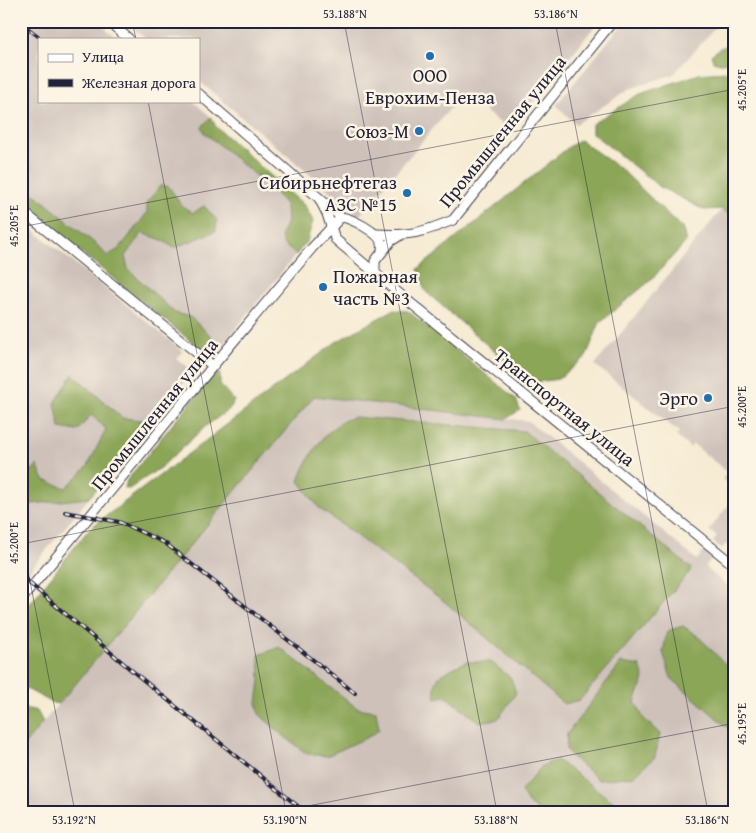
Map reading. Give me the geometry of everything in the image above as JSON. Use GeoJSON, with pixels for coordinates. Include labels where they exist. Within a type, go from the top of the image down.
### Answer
{"type":"FeatureCollection","features":[{"type":"Feature","properties":{"kind":"street"},"geometry":{"type":"LineString","coordinates":[[108,21],[129,38]]}},
{"type":"Feature","properties":{"kind":"street","name":"Промышленная улица"},"geometry":{"type":"LineString","coordinates":[[376,234],[400,235],[426,232],[453,220],[613,21]]}},
{"type":"Feature","properties":{"kind":"street"},"geometry":{"type":"LineString","coordinates":[[200,95],[341,217],[348,218],[376,234],[382,242],[382,251]]}},
{"type":"Feature","properties":{"kind":"street"},"geometry":{"type":"LineString","coordinates":[[312,248],[326,240],[335,239],[327,214],[319,198]]}},
{"type":"Feature","properties":{"kind":"street"},"geometry":{"type":"LineString","coordinates":[[21,210],[213,366]]}},
{"type":"Feature","properties":{"kind":"street","name":"Промышленная улица"},"geometry":{"type":"LineString","coordinates":[[21,600],[213,366],[312,248],[341,217]]}},
{"type":"Feature","properties":{"kind":"street"},"geometry":{"type":"LineString","coordinates":[[375,273],[375,261],[382,251],[400,235]]}},
{"type":"Feature","properties":{"kind":"street","name":"Транспортная улица"},"geometry":{"type":"LineString","coordinates":[[335,239],[735,566]]}},
{"type":"Feature","properties":{"kind":"street"},"geometry":{"type":"LineString","coordinates":[[363,262],[375,261]]}},
{"type":"Feature","properties":{"kind":"shaded area"},"geometry":{"type":"Polygon","coordinates":[[[21,21],[97,21],[117,38],[38,38],[38,102],[194,102],[211,117],[216,127],[305,206],[313,221],[307,241],[212,358],[21,204],[21,21]]]}},
{"type":"Feature","properties":{"kind":"shaded area"},"geometry":{"type":"Polygon","coordinates":[[[124,21],[599,21],[510,131],[463,93],[359,216],[200,82],[200,38],[145,38],[124,21]]]}},
{"type":"Feature","properties":{"kind":"shaded area"},"geometry":{"type":"Polygon","coordinates":[[[625,21],[721,21],[674,74],[629,89],[576,124],[556,105],[625,21]]]}},
{"type":"Feature","properties":{"kind":"shaded area"},"geometry":{"type":"Polygon","coordinates":[[[722,209],[735,219],[735,480],[730,485],[722,479],[727,472],[693,444],[690,448],[676,436],[679,432],[595,365],[722,209]]]}},
{"type":"Feature","properties":{"kind":"shaded area"},"geometry":{"type":"Polygon","coordinates":[[[21,220],[183,351],[176,358],[193,371],[21,581],[21,220]]]}},
{"type":"Feature","properties":{"kind":"shaded area"},"geometry":{"type":"Polygon","coordinates":[[[314,396],[528,421],[697,560],[706,549],[714,556],[705,567],[735,592],[735,812],[21,812],[21,749],[314,396]]]}},
{"type":"Feature","properties":{"kind":"shaded area"},"geometry":{"type":"Polygon","coordinates":[[[735,497],[735,552],[726,544],[721,549],[713,542],[717,537],[709,530],[735,497]]]}},
{"type":"Feature","properties":{"kind":"green space"},"geometry":{"type":"Polygon","coordinates":[[[735,43],[735,61],[721,63],[713,61],[711,55],[720,48],[735,43]]]}},
{"type":"Feature","properties":{"kind":"green space"},"geometry":{"type":"Polygon","coordinates":[[[735,71],[735,219],[722,209],[704,210],[660,187],[592,133],[592,124],[640,94],[699,74],[735,71]]]}},
{"type":"Feature","properties":{"kind":"green space"},"geometry":{"type":"Polygon","coordinates":[[[211,117],[216,127],[305,206],[313,221],[307,241],[296,255],[283,244],[281,235],[287,222],[286,206],[264,177],[256,176],[205,133],[202,127],[211,117]]]}},
{"type":"Feature","properties":{"kind":"green space"},"geometry":{"type":"Polygon","coordinates":[[[580,140],[622,170],[683,229],[686,242],[650,281],[600,322],[586,357],[558,379],[531,383],[425,291],[418,269],[570,146],[580,140]]]}},
{"type":"Feature","properties":{"kind":"green space"},"geometry":{"type":"Polygon","coordinates":[[[21,183],[98,246],[107,256],[119,249],[147,213],[147,202],[161,185],[169,187],[182,206],[193,213],[204,206],[217,220],[216,231],[174,248],[162,240],[142,233],[125,256],[128,269],[175,313],[190,317],[210,335],[218,351],[212,358],[21,204],[21,183]]]}},
{"type":"Feature","properties":{"kind":"green space"},"geometry":{"type":"Polygon","coordinates":[[[393,310],[408,311],[516,399],[520,410],[506,419],[314,396],[59,704],[53,703],[21,686],[21,615],[89,529],[336,342],[393,310]]]}},
{"type":"Feature","properties":{"kind":"green space"},"geometry":{"type":"Polygon","coordinates":[[[212,373],[220,374],[220,385],[234,400],[231,408],[206,426],[161,467],[129,489],[125,488],[127,480],[207,382],[212,373]]]}},
{"type":"Feature","properties":{"kind":"green space"},"geometry":{"type":"Polygon","coordinates":[[[73,374],[122,418],[152,421],[89,498],[32,504],[21,501],[21,452],[24,461],[32,471],[37,465],[44,480],[66,488],[88,466],[106,429],[91,415],[77,431],[60,428],[55,403],[73,374]]]}},
{"type":"Feature","properties":{"kind":"green space"},"geometry":{"type":"Polygon","coordinates":[[[354,417],[524,431],[692,569],[580,700],[564,704],[445,602],[319,508],[299,481],[308,461],[320,442],[335,426],[354,417]]]}},
{"type":"Feature","properties":{"kind":"green space"},"geometry":{"type":"Polygon","coordinates":[[[683,626],[699,637],[731,670],[735,670],[735,734],[671,678],[663,652],[667,631],[683,626]]]}},
{"type":"Feature","properties":{"kind":"green space"},"geometry":{"type":"Polygon","coordinates":[[[279,647],[357,708],[376,711],[379,729],[372,735],[327,756],[307,754],[280,733],[259,714],[257,703],[260,681],[259,655],[279,647]]]}},
{"type":"Feature","properties":{"kind":"green space"},"geometry":{"type":"Polygon","coordinates":[[[466,662],[491,662],[511,678],[516,693],[498,719],[479,722],[445,696],[436,698],[435,690],[438,678],[447,671],[466,662]]]}},
{"type":"Feature","properties":{"kind":"green space"},"geometry":{"type":"Polygon","coordinates":[[[621,663],[640,666],[644,679],[635,702],[644,719],[660,734],[655,757],[634,776],[599,780],[571,756],[566,749],[567,734],[621,663]]]}},
{"type":"Feature","properties":{"kind":"green space"},"geometry":{"type":"Polygon","coordinates":[[[21,707],[37,711],[43,722],[21,749],[21,707]]]}},
{"type":"Feature","properties":{"kind":"green space"},"geometry":{"type":"Polygon","coordinates":[[[557,760],[627,812],[539,812],[528,803],[521,791],[542,766],[557,760]]]}},
{"type":"Feature","properties":{"kind":"railway"},"geometry":{"type":"LineString","coordinates":[[21,23],[38,36]]}},
{"type":"Feature","properties":{"kind":"railway"},"geometry":{"type":"LineString","coordinates":[[65,512],[119,522],[165,543],[355,693]]}},
{"type":"Feature","properties":{"kind":"railway"},"geometry":{"type":"LineString","coordinates":[[21,576],[136,674],[305,812]]}},
{"type":"Feature","properties":{"kind":"place","name":"ООО Еврохим-Пенза"},"geometry":{"type":"Point","coordinates":[430,56]}},
{"type":"Feature","properties":{"kind":"place","name":"Союз-М"},"geometry":{"type":"Point","coordinates":[419,131]}},
{"type":"Feature","properties":{"kind":"place","name":"Сибирьнефтегаз АЗС №15"},"geometry":{"type":"Point","coordinates":[407,193]}},
{"type":"Feature","properties":{"kind":"place","name":"Пожарная часть №3"},"geometry":{"type":"Point","coordinates":[323,287]}},
{"type":"Feature","properties":{"kind":"place","name":"Эрго"},"geometry":{"type":"Point","coordinates":[708,398]}}]}
